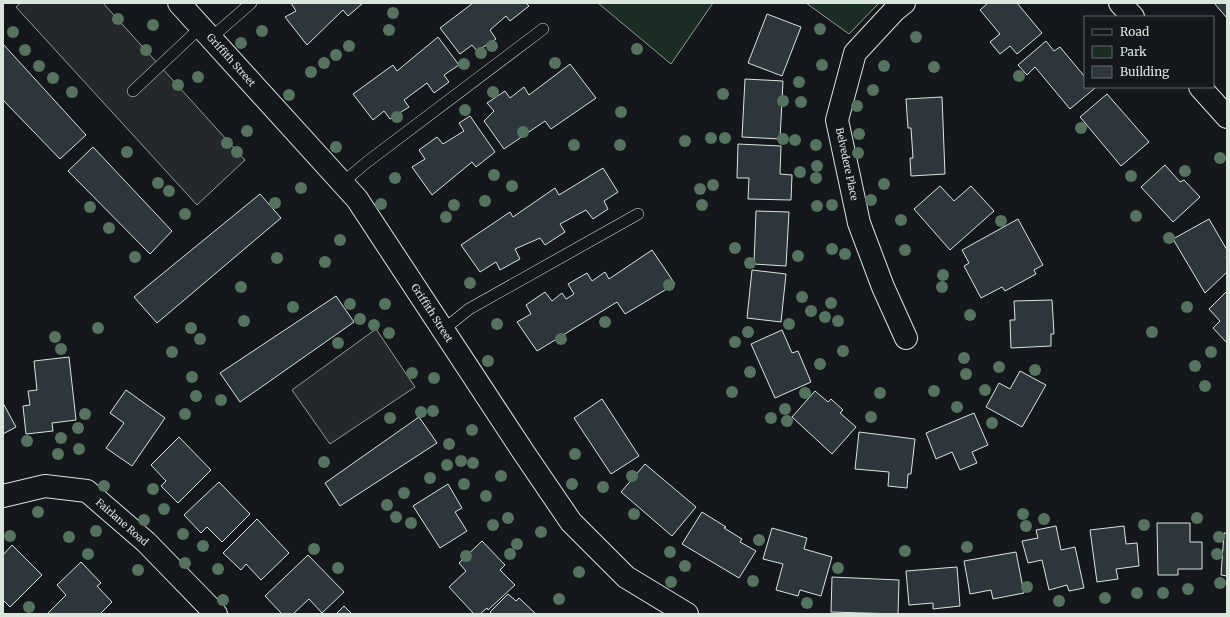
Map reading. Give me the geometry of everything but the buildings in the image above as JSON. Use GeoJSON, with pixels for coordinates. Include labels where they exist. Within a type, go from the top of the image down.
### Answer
{"type":"FeatureCollection","features":[{"type":"Feature","properties":{"kind":"street","name":"Griffith Street"},"geometry":{"type":"LineString","coordinates":[[179,3],[357,199],[571,522],[626,577],[687,614]]}},
{"type":"Feature","properties":{"kind":"street","name":"Belvedere Place"},"geometry":{"type":"LineString","coordinates":[[904,3],[894,11],[855,53],[837,120],[859,223],[883,287],[906,338]]}},
{"type":"Feature","properties":{"kind":"street"},"geometry":{"type":"LineString","coordinates":[[1120,3],[1132,16]]}},
{"type":"Feature","properties":{"kind":"street"},"geometry":{"type":"LineString","coordinates":[[1201,88],[1224,106]]}},
{"type":"Feature","properties":{"kind":"street","name":"Fairlane Road"},"geometry":{"type":"LineString","coordinates":[[3,496],[45,486],[87,491],[146,542],[216,614]]}},
{"type":"Feature","properties":{"kind":"lane"},"geometry":{"type":"LineString","coordinates":[[133,91],[206,32],[251,3]]}},
{"type":"Feature","properties":{"kind":"lane"},"geometry":{"type":"LineString","coordinates":[[342,183],[367,162],[543,29]]}},
{"type":"Feature","properties":{"kind":"lane"},"geometry":{"type":"LineString","coordinates":[[443,330],[469,309],[638,214]]}},
{"type":"Feature","properties":{"kind":"green space"},"geometry":{"type":"Polygon","coordinates":[[[598,3],[713,3],[671,64],[598,3]]]}},
{"type":"Feature","properties":{"kind":"green space"},"geometry":{"type":"Polygon","coordinates":[[[806,3],[877,3],[878,4],[849,34],[806,3]]]}},
{"type":"Feature","properties":{"kind":"shaded area"},"geometry":{"type":"Polygon","coordinates":[[[21,3],[103,3],[245,160],[197,205],[16,7],[21,3]]]}},
{"type":"Feature","properties":{"kind":"shaded area"},"geometry":{"type":"Polygon","coordinates":[[[376,329],[415,387],[330,444],[292,390],[376,329]]]}}]}
